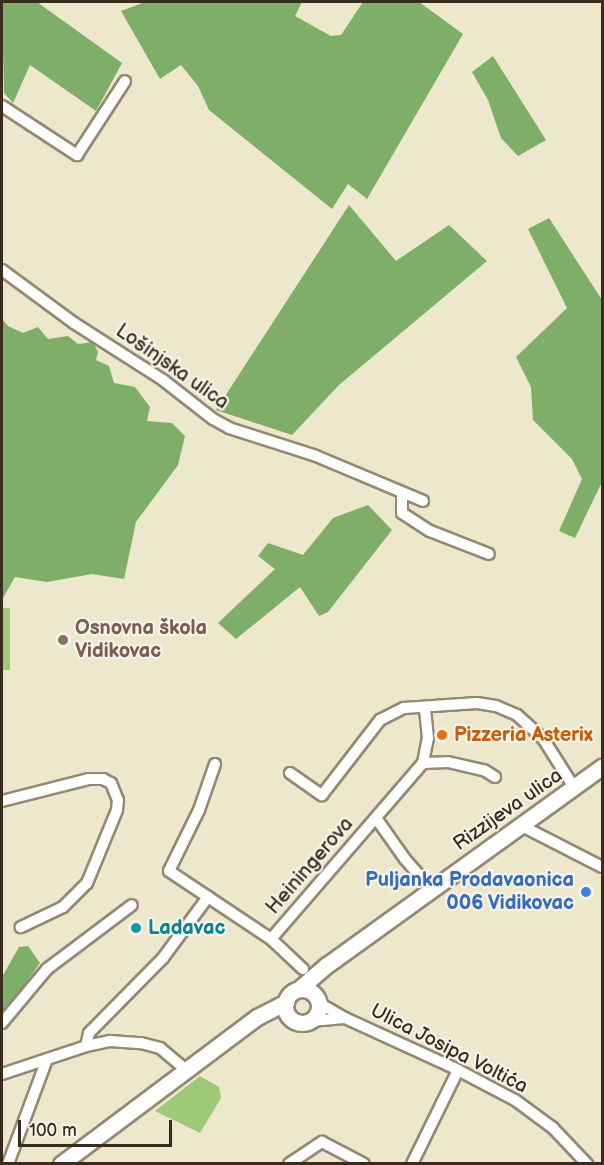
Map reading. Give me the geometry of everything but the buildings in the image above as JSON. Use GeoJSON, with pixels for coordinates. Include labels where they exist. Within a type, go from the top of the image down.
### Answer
{"type":"FeatureCollection","features":[{"type":"Feature","properties":{"kind":"street"},"geometry":{"type":"LineString","coordinates":[[2,106],[77,155],[125,81]]}},
{"type":"Feature","properties":{"kind":"street","name":"Lošinjska ulica"},"geometry":{"type":"LineString","coordinates":[[2,270],[74,323],[163,380],[213,419],[229,428],[316,456],[423,501]]}},
{"type":"Feature","properties":{"kind":"street"},"geometry":{"type":"LineString","coordinates":[[402,494],[402,513],[430,531],[489,554]]}},
{"type":"Feature","properties":{"kind":"street"},"geometry":{"type":"LineString","coordinates":[[290,773],[322,795],[381,720],[404,708],[477,703],[496,706],[516,715],[544,740],[575,789]]}},
{"type":"Feature","properties":{"kind":"street"},"geometry":{"type":"LineString","coordinates":[[425,706],[428,738],[423,763],[448,762],[484,770],[495,777]]}},
{"type":"Feature","properties":{"kind":"street","name":"Heiningerova"},"geometry":{"type":"LineString","coordinates":[[271,939],[423,763]]}},
{"type":"Feature","properties":{"kind":"street"},"geometry":{"type":"LineString","coordinates":[[215,764],[199,810],[169,871],[271,939],[303,969]]}},
{"type":"Feature","properties":{"kind":"street","name":"Rizzijeva ulica"},"geometry":{"type":"LineString","coordinates":[[299,989],[603,767]]}},
{"type":"Feature","properties":{"kind":"street"},"geometry":{"type":"LineString","coordinates":[[2,801],[89,779],[103,779],[111,783],[118,800],[117,810],[87,883],[63,908],[21,927]]}},
{"type":"Feature","properties":{"kind":"street","name":"Heiningerova"},"geometry":{"type":"LineString","coordinates":[[376,818],[405,859],[432,890]]}},
{"type":"Feature","properties":{"kind":"street"},"geometry":{"type":"LineString","coordinates":[[522,826],[603,867]]}},
{"type":"Feature","properties":{"kind":"street"},"geometry":{"type":"LineString","coordinates":[[86,1046],[89,1033],[163,957],[208,897]]}},
{"type":"Feature","properties":{"kind":"street"},"geometry":{"type":"LineString","coordinates":[[2,1023],[47,969],[132,904]]}},
{"type":"Feature","properties":{"kind":"street"},"geometry":{"type":"LineString","coordinates":[[287,1009],[301,1023],[311,1021],[318,1013],[317,999],[321,971]]}},
{"type":"Feature","properties":{"kind":"street"},"geometry":{"type":"LineString","coordinates":[[287,1009],[291,993],[299,989],[309,990],[317,999]]}},
{"type":"Feature","properties":{"kind":"street","name":"Ulica Josipa Voltića"},"geometry":{"type":"LineString","coordinates":[[317,999],[345,1018],[459,1070],[515,1100],[572,1145],[587,1164]]}},
{"type":"Feature","properties":{"kind":"street"},"geometry":{"type":"LineString","coordinates":[[61,1164],[257,1017],[287,1009]]}},
{"type":"Feature","properties":{"kind":"street","name":"Ulica Josipa Voltića"},"geometry":{"type":"LineString","coordinates":[[311,1021],[345,1018]]}},
{"type":"Feature","properties":{"kind":"street"},"geometry":{"type":"LineString","coordinates":[[2,1074],[86,1046],[110,1041],[160,1048],[186,1070]]}},
{"type":"Feature","properties":{"kind":"street"},"geometry":{"type":"LineString","coordinates":[[8,1164],[47,1059]]}},
{"type":"Feature","properties":{"kind":"street"},"geometry":{"type":"LineString","coordinates":[[412,1164],[459,1070]]}},
{"type":"Feature","properties":{"kind":"street"},"geometry":{"type":"LineString","coordinates":[[289,1164],[322,1142],[364,1164]]}},
{"type":"Feature","properties":{"kind":"green space"},"geometry":{"type":"Polygon","coordinates":[[[2,2],[37,2],[122,63],[96,111],[30,65],[13,103],[4,93],[2,2]]]}},
{"type":"Feature","properties":{"kind":"green space"},"geometry":{"type":"Polygon","coordinates":[[[145,2],[302,2],[295,16],[331,36],[341,35],[363,2],[419,2],[463,34],[367,199],[348,184],[332,209],[209,110],[198,86],[181,65],[160,79],[121,11],[145,2]]]}},
{"type":"Feature","properties":{"kind":"green space"},"geometry":{"type":"Polygon","coordinates":[[[493,56],[546,140],[518,156],[501,138],[488,100],[472,72],[493,56]]]}},
{"type":"Feature","properties":{"kind":"green space"},"geometry":{"type":"Polygon","coordinates":[[[349,205],[396,261],[449,225],[487,261],[339,385],[292,435],[216,410],[349,205]]]}},
{"type":"Feature","properties":{"kind":"green space"},"geometry":{"type":"Polygon","coordinates":[[[549,218],[602,300],[602,482],[575,538],[559,531],[582,479],[572,459],[533,420],[531,387],[516,357],[567,308],[528,229],[549,218]]]}},
{"type":"Feature","properties":{"kind":"green space"},"geometry":{"type":"Polygon","coordinates":[[[2,319],[8,326],[23,333],[38,327],[48,339],[68,336],[78,344],[93,342],[98,352],[96,360],[109,366],[114,383],[135,387],[150,407],[147,421],[172,423],[185,436],[178,465],[136,522],[124,579],[92,574],[47,582],[15,577],[2,600],[2,319]]]}},
{"type":"Feature","properties":{"kind":"green space"},"geometry":{"type":"Polygon","coordinates":[[[368,505],[392,530],[328,612],[319,616],[300,587],[236,639],[218,623],[275,569],[258,556],[268,543],[303,555],[333,518],[368,505]]]}},
{"type":"Feature","properties":{"kind":"green space"},"geometry":{"type":"Polygon","coordinates":[[[2,608],[10,608],[10,670],[2,670],[2,608]]]}},
{"type":"Feature","properties":{"kind":"green space"},"geometry":{"type":"Polygon","coordinates":[[[28,946],[40,963],[2,1016],[2,977],[19,947],[28,946]]]}},
{"type":"Feature","properties":{"kind":"green space"},"geometry":{"type":"Polygon","coordinates":[[[200,1076],[219,1087],[221,1098],[200,1133],[155,1111],[200,1076]]]}},
{"type":"Feature","properties":{"kind":"place","name":"Osnovna škola Vidikovac"},"geometry":{"type":"Point","coordinates":[63,640]}},
{"type":"Feature","properties":{"kind":"place","name":"Pizzeria Asterix"},"geometry":{"type":"Point","coordinates":[442,735]}},
{"type":"Feature","properties":{"kind":"place","name":"Puljanka Prodavaonica 006 Vidikovac"},"geometry":{"type":"Point","coordinates":[586,892]}},
{"type":"Feature","properties":{"kind":"place","name":"Ladavac"},"geometry":{"type":"Point","coordinates":[136,928]}}]}
